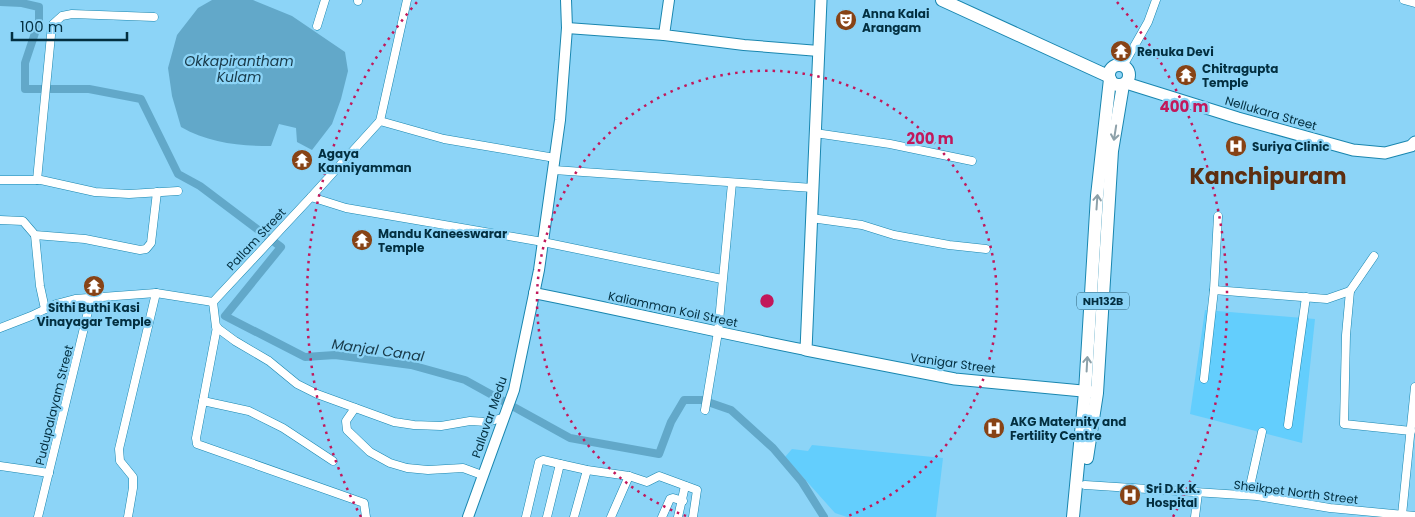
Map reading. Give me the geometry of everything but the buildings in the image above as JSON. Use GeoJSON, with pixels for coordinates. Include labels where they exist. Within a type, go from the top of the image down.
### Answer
{"type":"FeatureCollection","features":[{"type":"Feature","properties":{"kind":"highway"},"geometry":{"type":"LineString","coordinates":[[942,0],[1119,77]]}},
{"type":"Feature","properties":{"kind":"highway"},"geometry":{"type":"LineString","coordinates":[[961,0],[1119,77]]}},
{"type":"Feature","properties":{"kind":"highway"},"geometry":{"type":"LineString","coordinates":[[1082,517],[1091,392],[1097,196],[1119,77]]}},
{"type":"Feature","properties":{"kind":"highway"},"geometry":{"type":"LineString","coordinates":[[1074,517],[1091,392]]}},
{"type":"Feature","properties":{"kind":"main road"},"geometry":{"type":"LineString","coordinates":[[806,350],[821,0]]}},
{"type":"Feature","properties":{"kind":"main road","name":"Nellukara Street"},"geometry":{"type":"LineString","coordinates":[[1119,77],[1355,145],[1390,146],[1413,143]]}},
{"type":"Feature","properties":{"kind":"main road","name":"Vanigar Street"},"geometry":{"type":"LineString","coordinates":[[806,350],[955,379],[1091,392]]}},
{"type":"Feature","properties":{"kind":"street"},"geometry":{"type":"LineString","coordinates":[[317,26],[325,0]]}},
{"type":"Feature","properties":{"kind":"street","name":"Pallam Street"},"geometry":{"type":"LineString","coordinates":[[213,302],[312,197],[380,121],[407,0]]}},
{"type":"Feature","properties":{"kind":"street","name":"Pallavar Medu"},"geometry":{"type":"LineString","coordinates":[[468,517],[502,418],[514,390],[534,293],[560,120],[567,28],[566,0]]}},
{"type":"Feature","properties":{"kind":"street"},"geometry":{"type":"LineString","coordinates":[[664,35],[669,0]]}},
{"type":"Feature","properties":{"kind":"street"},"geometry":{"type":"LineString","coordinates":[[1119,77],[1148,22],[1156,0]]}},
{"type":"Feature","properties":{"kind":"street"},"geometry":{"type":"LineString","coordinates":[[1404,0],[1415,3]]}},
{"type":"Feature","properties":{"kind":"street"},"geometry":{"type":"LineString","coordinates":[[37,180],[52,25],[62,16],[72,14],[154,17]]}},
{"type":"Feature","properties":{"kind":"street"},"geometry":{"type":"LineString","coordinates":[[567,28],[664,35],[744,45],[819,51]]}},
{"type":"Feature","properties":{"kind":"street"},"geometry":{"type":"LineString","coordinates":[[380,121],[444,139],[555,158]]}},
{"type":"Feature","properties":{"kind":"street"},"geometry":{"type":"LineString","coordinates":[[815,132],[890,144],[972,161]]}},
{"type":"Feature","properties":{"kind":"street"},"geometry":{"type":"LineString","coordinates":[[554,170],[813,188]]}},
{"type":"Feature","properties":{"kind":"street"},"geometry":{"type":"LineString","coordinates":[[0,180],[37,180],[95,192],[129,194],[178,191]]}},
{"type":"Feature","properties":{"kind":"street"},"geometry":{"type":"LineString","coordinates":[[705,410],[718,332],[732,183]]}},
{"type":"Feature","properties":{"kind":"street"},"geometry":{"type":"LineString","coordinates":[[35,235],[85,239],[140,250],[146,249],[151,243],[156,192]]}},
{"type":"Feature","properties":{"kind":"street"},"geometry":{"type":"LineString","coordinates":[[312,197],[346,208],[543,242],[722,279]]}},
{"type":"Feature","properties":{"kind":"street"},"geometry":{"type":"LineString","coordinates":[[1204,378],[1214,290],[1218,216]]}},
{"type":"Feature","properties":{"kind":"street"},"geometry":{"type":"LineString","coordinates":[[811,218],[862,225],[894,235],[949,245],[986,249]]}},
{"type":"Feature","properties":{"kind":"street"},"geometry":{"type":"LineString","coordinates":[[0,220],[23,221],[35,235],[40,286],[45,309]]}},
{"type":"Feature","properties":{"kind":"street"},"geometry":{"type":"LineString","coordinates":[[1374,256],[1350,291],[1346,335],[1344,424],[1411,430]]}},
{"type":"Feature","properties":{"kind":"street"},"geometry":{"type":"LineString","coordinates":[[1214,290],[1326,299],[1350,291]]}},
{"type":"Feature","properties":{"kind":"street"},"geometry":{"type":"LineString","coordinates":[[0,328],[75,299],[156,293],[213,302],[217,327],[195,441],[199,446],[364,503],[366,517]]}},
{"type":"Feature","properties":{"kind":"street"},"geometry":{"type":"LineString","coordinates":[[128,517],[133,478],[120,461],[120,449],[156,293]]}},
{"type":"Feature","properties":{"kind":"street","name":"Kaliamman Koil Street"},"geometry":{"type":"LineString","coordinates":[[534,293],[806,350]]}},
{"type":"Feature","properties":{"kind":"street"},"geometry":{"type":"LineString","coordinates":[[1288,425],[1306,297]]}},
{"type":"Feature","properties":{"kind":"street","name":"Pudupalayam Street"},"geometry":{"type":"LineString","coordinates":[[38,517],[91,299]]}},
{"type":"Feature","properties":{"kind":"street"},"geometry":{"type":"LineString","coordinates":[[217,327],[235,341],[269,361],[297,384],[317,394],[394,422],[441,426],[470,421],[487,422],[502,418]]}},
{"type":"Feature","properties":{"kind":"street"},"geometry":{"type":"LineString","coordinates":[[1402,515],[1415,387]]}},
{"type":"Feature","properties":{"kind":"street"},"geometry":{"type":"LineString","coordinates":[[203,401],[249,411],[283,428],[333,461]]}},
{"type":"Feature","properties":{"kind":"street"},"geometry":{"type":"LineString","coordinates":[[355,408],[346,421],[347,430],[370,452],[390,463],[407,468],[428,470],[463,468],[482,475]]}},
{"type":"Feature","properties":{"kind":"street"},"geometry":{"type":"LineString","coordinates":[[1248,495],[1262,432]]}},
{"type":"Feature","properties":{"kind":"street"},"geometry":{"type":"LineString","coordinates":[[526,517],[539,462],[543,460],[587,470],[629,476],[647,482],[659,476],[697,490],[692,517]]}},
{"type":"Feature","properties":{"kind":"street"},"geometry":{"type":"LineString","coordinates":[[548,517],[560,464]]}},
{"type":"Feature","properties":{"kind":"street"},"geometry":{"type":"LineString","coordinates":[[0,466],[49,473]]}},
{"type":"Feature","properties":{"kind":"street"},"geometry":{"type":"LineString","coordinates":[[574,517],[587,470]]}},
{"type":"Feature","properties":{"kind":"street"},"geometry":{"type":"LineString","coordinates":[[612,517],[629,476]]}},
{"type":"Feature","properties":{"kind":"street","name":"Sheikpet North Street"},"geometry":{"type":"LineString","coordinates":[[1085,485],[1248,495],[1330,508],[1415,516]]}},
{"type":"Feature","properties":{"kind":"street"},"geometry":{"type":"LineString","coordinates":[[678,517],[685,486]]}},
{"type":"Feature","properties":{"kind":"street"},"geometry":{"type":"LineString","coordinates":[[1195,517],[1198,493]]}},
{"type":"Feature","properties":{"kind":"street"},"geometry":{"type":"LineString","coordinates":[[662,517],[670,499],[683,501]]}},
{"type":"Feature","properties":{"kind":"shaded area"},"geometry":{"type":"Polygon","coordinates":[[[1205,310],[1315,319],[1302,443],[1190,414],[1205,310]]]}},
{"type":"Feature","properties":{"kind":"shaded area"},"geometry":{"type":"Polygon","coordinates":[[[812,445],[943,458],[936,517],[847,517],[835,513],[785,457],[792,449],[808,451],[812,445]]]}},
{"type":"Feature","properties":{"kind":"water","name":"Okkapirantham Kulam"},"geometry":{"type":"Polygon","coordinates":[[[212,0],[253,0],[292,16],[345,52],[348,71],[341,99],[332,124],[312,150],[297,142],[296,128],[279,124],[271,146],[224,143],[202,137],[181,127],[172,96],[168,68],[177,35],[198,8],[212,0]]]}},
{"type":"Feature","properties":{"kind":"waterway","name":"Manjal Canal"},"geometry":{"type":"LineString","coordinates":[[0,2],[22,3],[39,7],[39,21],[25,63],[25,89],[89,89],[141,99],[178,174],[200,186],[281,247],[225,316],[305,357],[335,355],[411,365],[465,380],[570,438],[659,454],[671,422],[684,400],[702,400],[731,410],[773,448],[802,482],[824,517]]}},
{"type":"Feature","properties":{"kind":"place","name":"Anna Kalai Arangam"},"geometry":{"type":"Point","coordinates":[846,20]}},
{"type":"Feature","properties":{"kind":"place","name":"Renuka Devi"},"geometry":{"type":"Point","coordinates":[1121,51]}},
{"type":"Feature","properties":{"kind":"place","name":"Chitragupta Temple"},"geometry":{"type":"Point","coordinates":[1186,75]}},
{"type":"Feature","properties":{"kind":"place","name":"Suriya Clinic"},"geometry":{"type":"Point","coordinates":[1236,146]}},
{"type":"Feature","properties":{"kind":"place","name":"Agaya Kanniyamman"},"geometry":{"type":"Point","coordinates":[302,160]}},
{"type":"Feature","properties":{"kind":"place","name":"Mandu Kaneeswarar Temple"},"geometry":{"type":"Point","coordinates":[362,240]}},
{"type":"Feature","properties":{"kind":"place","name":"Sithi Buthi Kasi Vinayagar Temple"},"geometry":{"type":"Point","coordinates":[94,286]}},
{"type":"Feature","properties":{"kind":"place","name":"AKG Maternity and Fertility Centre"},"geometry":{"type":"Point","coordinates":[994,428]}},
{"type":"Feature","properties":{"kind":"place","name":"Sri D.K.K. Hospital"},"geometry":{"type":"Point","coordinates":[1130,495]}},
{"type":"Feature","properties":{"kind":"district","name":"Kanchipuram"},"geometry":{"type":"Point","coordinates":[1268,176]}}]}
